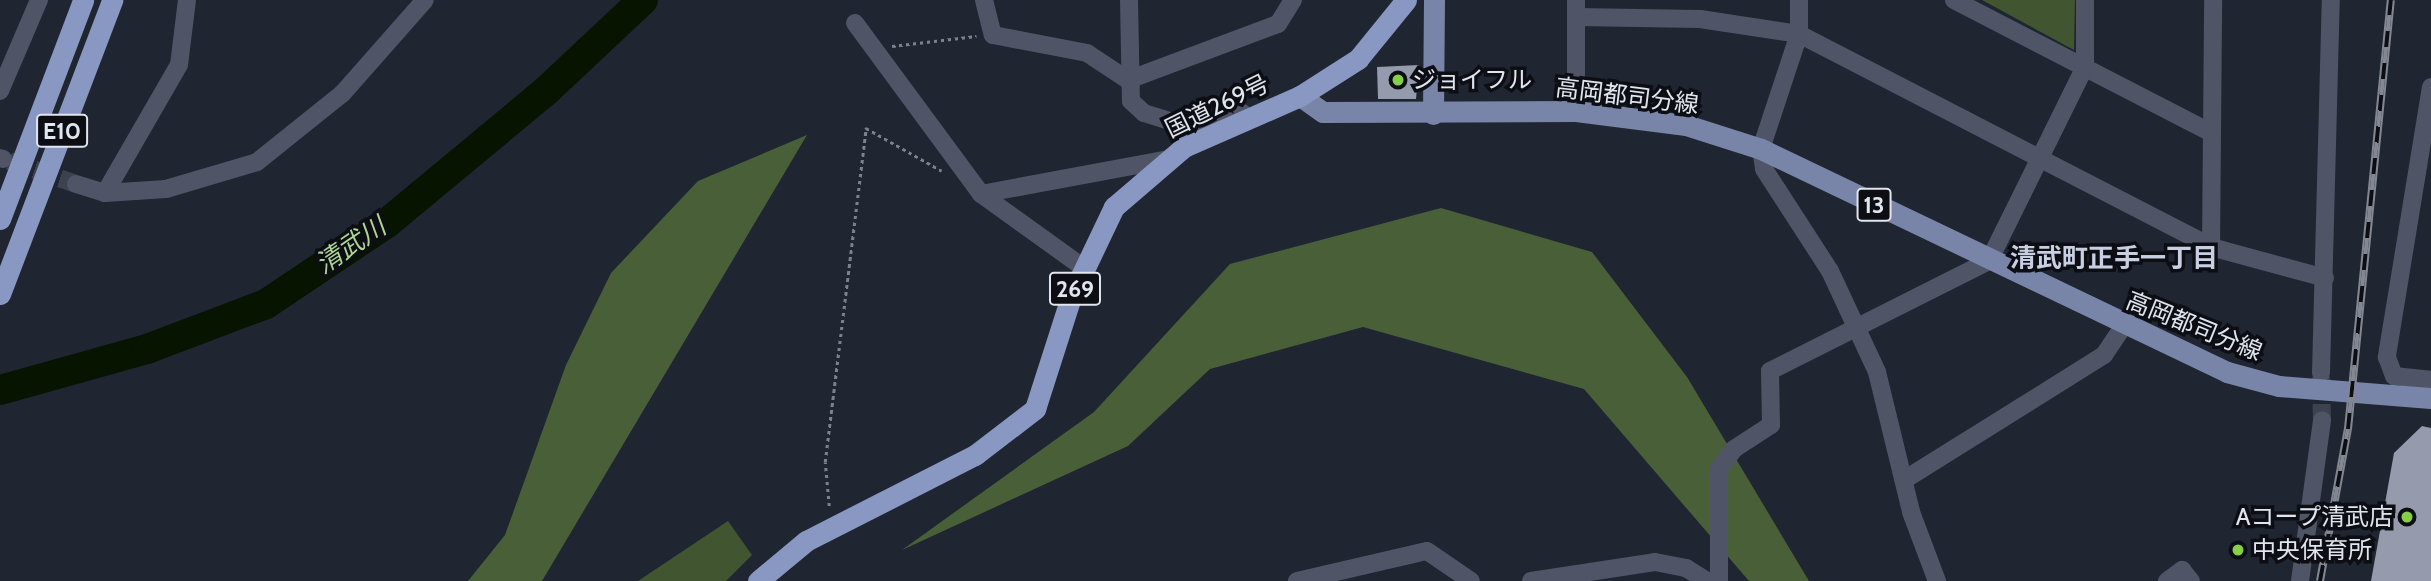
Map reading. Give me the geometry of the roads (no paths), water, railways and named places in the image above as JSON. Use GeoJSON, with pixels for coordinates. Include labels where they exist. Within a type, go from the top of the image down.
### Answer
{"type":"FeatureCollection","features":[{"type":"Feature","properties":{"kind":"highway","name":"E10"},"geometry":{"type":"LineString","coordinates":[[0,219],[83,0]]}},
{"type":"Feature","properties":{"kind":"highway","name":"E10"},"geometry":{"type":"LineString","coordinates":[[0,294],[112,0]]}},
{"type":"Feature","properties":{"kind":"highway","name":"国道269号"},"geometry":{"type":"LineString","coordinates":[[758,581],[830,528],[975,455],[1035,409],[1084,268],[1114,207],[1169,159],[1300,96],[1358,59],[1406,0]]}},
{"type":"Feature","properties":{"kind":"main road"},"geometry":{"type":"LineString","coordinates":[[1433,114],[1434,0]]}},
{"type":"Feature","properties":{"kind":"main road","name":"高岡都司分線"},"geometry":{"type":"LineString","coordinates":[[1300,96],[1323,112],[1433,114],[1576,111],[1686,125],[1761,149],[2123,327],[2227,372],[2279,386],[2431,398]]}},
{"type":"Feature","properties":{"kind":"street"},"geometry":{"type":"LineString","coordinates":[[0,91],[39,0]]}},
{"type":"Feature","properties":{"kind":"street"},"geometry":{"type":"LineString","coordinates":[[105,192],[178,65],[187,0]]}},
{"type":"Feature","properties":{"kind":"street"},"geometry":{"type":"LineString","coordinates":[[76,184],[105,192],[166,189],[257,162],[342,94],[425,0]]}},
{"type":"Feature","properties":{"kind":"street"},"geometry":{"type":"LineString","coordinates":[[984,0],[993,35],[1087,53],[1128,80]]}},
{"type":"Feature","properties":{"kind":"street"},"geometry":{"type":"LineString","coordinates":[[1129,0],[1128,80],[1131,101],[1144,113],[1192,128],[1300,96]]}},
{"type":"Feature","properties":{"kind":"street"},"geometry":{"type":"LineString","coordinates":[[1128,80],[1278,24],[1293,0]]}},
{"type":"Feature","properties":{"kind":"street"},"geometry":{"type":"LineString","coordinates":[[1799,0],[1799,34],[1761,149],[1764,169],[1830,271],[1877,372],[1904,480],[1937,581]]}},
{"type":"Feature","properties":{"kind":"street"},"geometry":{"type":"LineString","coordinates":[[1954,0],[2212,133]]}},
{"type":"Feature","properties":{"kind":"street"},"geometry":{"type":"LineString","coordinates":[[1719,581],[1720,469],[1734,449],[1771,425],[1770,371],[1859,331],[1989,261],[2085,67],[2085,0]]}},
{"type":"Feature","properties":{"kind":"street"},"geometry":{"type":"LineString","coordinates":[[2211,247],[2213,0]]}},
{"type":"Feature","properties":{"kind":"street"},"geometry":{"type":"LineString","coordinates":[[2321,373],[2331,0]]}},
{"type":"Feature","properties":{"kind":"street"},"geometry":{"type":"LineString","coordinates":[[1576,111],[1576,9],[1700,19],[1799,34],[2041,155],[2211,247],[2325,278]]}},
{"type":"Feature","properties":{"kind":"street"},"geometry":{"type":"LineString","coordinates":[[855,23],[981,194],[1084,268]]}},
{"type":"Feature","properties":{"kind":"street"},"geometry":{"type":"LineString","coordinates":[[2431,87],[2426,145],[2387,358],[2394,376],[2431,380]]}},
{"type":"Feature","properties":{"kind":"street"},"geometry":{"type":"LineString","coordinates":[[981,194],[1169,159]]}},
{"type":"Feature","properties":{"kind":"street"},"geometry":{"type":"LineString","coordinates":[[1904,480],[2104,355],[2123,327]]}},
{"type":"Feature","properties":{"kind":"street"},"geometry":{"type":"LineString","coordinates":[[2300,581],[2322,420]]}},
{"type":"Feature","properties":{"kind":"street"},"geometry":{"type":"LineString","coordinates":[[1297,581],[1427,551],[1471,581]]}},
{"type":"Feature","properties":{"kind":"street"},"geometry":{"type":"LineString","coordinates":[[1531,581],[1655,562],[1686,568],[1707,581]]}},
{"type":"Feature","properties":{"kind":"street"},"geometry":{"type":"LineString","coordinates":[[2167,581],[2182,570],[2190,581]]}},
{"type":"Feature","properties":{"kind":"waterway","name":"清武川"},"geometry":{"type":"LineString","coordinates":[[0,390],[147,349],[266,304],[387,223],[546,91],[643,0]]}},
{"type":"Feature","properties":{"kind":"tunnel"},"geometry":{"type":"LineString","coordinates":[[9,161],[76,184]]}},
{"type":"Feature","properties":{"kind":"tunnel"},"geometry":{"type":"LineString","coordinates":[[2321,377],[2322,420]]}},
{"type":"Feature","properties":{"kind":"railway"},"geometry":{"type":"LineString","coordinates":[[2320,581],[2348,429],[2391,0]]}},
{"type":"Feature","properties":{"kind":"place","name":"ジョイフル"},"geometry":{"type":"Point","coordinates":[1398,80]}},
{"type":"Feature","properties":{"kind":"place","name":"Aコープ清武店"},"geometry":{"type":"Point","coordinates":[2407,517]}},
{"type":"Feature","properties":{"kind":"place","name":"中央保育所"},"geometry":{"type":"Point","coordinates":[2238,550]}},
{"type":"Feature","properties":{"kind":"district","name":"清武町正手一丁目"},"geometry":{"type":"Point","coordinates":[2114,259]}}]}
